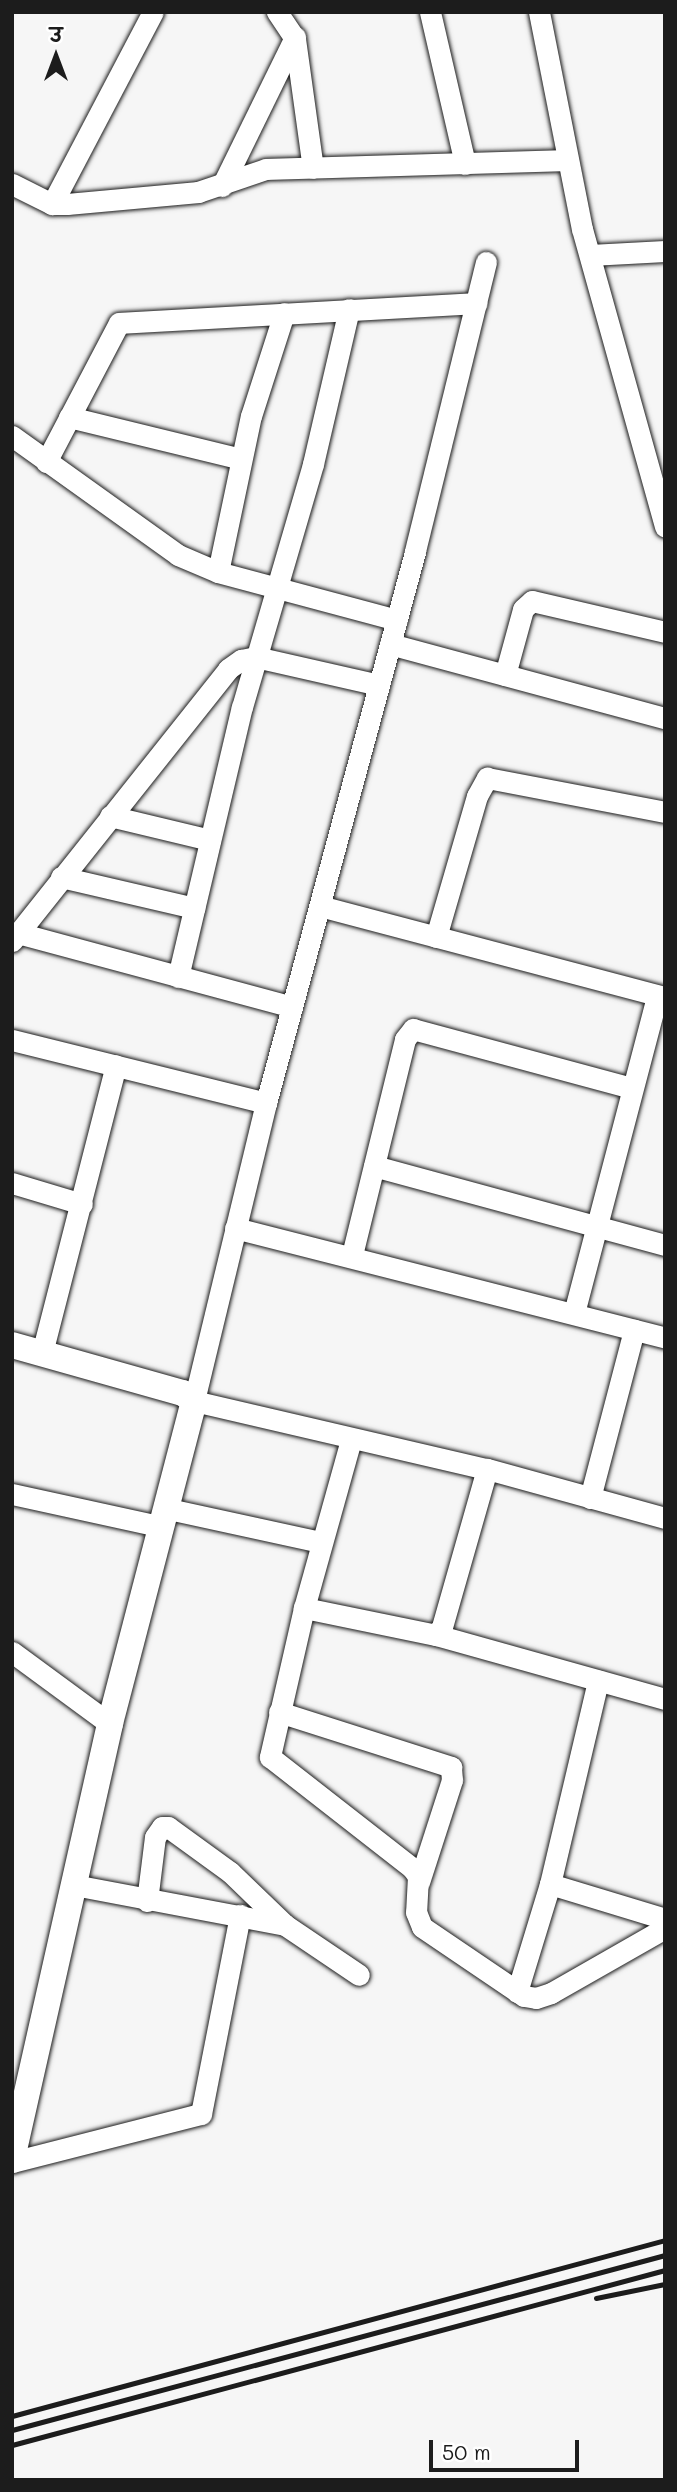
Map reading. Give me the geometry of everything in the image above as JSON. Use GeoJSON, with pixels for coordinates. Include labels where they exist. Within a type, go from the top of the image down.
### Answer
{"type":"FeatureCollection","features":[{"type":"Feature","properties":{"kind":"street"},"geometry":{"type":"LineString","coordinates":[[52,204],[153,12]]}},
{"type":"Feature","properties":{"kind":"street"},"geometry":{"type":"LineString","coordinates":[[277,12],[295,37],[313,168]]}},
{"type":"Feature","properties":{"kind":"street"},"geometry":{"type":"LineString","coordinates":[[430,12],[466,164]]}},
{"type":"Feature","properties":{"kind":"street"},"geometry":{"type":"LineString","coordinates":[[539,12],[566,160],[665,527]]}},
{"type":"Feature","properties":{"kind":"street"},"geometry":{"type":"LineString","coordinates":[[222,186],[295,37]]}},
{"type":"Feature","properties":{"kind":"street"},"geometry":{"type":"LineString","coordinates":[[12,184],[52,204],[222,186],[266,169],[566,160]]}},
{"type":"Feature","properties":{"kind":"street"},"geometry":{"type":"LineString","coordinates":[[590,255],[665,251]]}},
{"type":"Feature","properties":{"kind":"street"},"geometry":{"type":"LineString","coordinates":[[240,1915],[201,2113],[12,2161],[110,1724],[194,1401],[266,1103],[397,620],[486,262]]}},
{"type":"Feature","properties":{"kind":"street"},"geometry":{"type":"LineString","coordinates":[[46,462],[119,323],[476,303]]}},
{"type":"Feature","properties":{"kind":"street"},"geometry":{"type":"LineString","coordinates":[[178,977],[256,657],[313,464],[349,309]]}},
{"type":"Feature","properties":{"kind":"street"},"geometry":{"type":"LineString","coordinates":[[218,572],[241,459],[284,313]]}},
{"type":"Feature","properties":{"kind":"street"},"geometry":{"type":"LineString","coordinates":[[69,417],[241,459]]}},
{"type":"Feature","properties":{"kind":"street"},"geometry":{"type":"LineString","coordinates":[[12,436],[160,544],[218,572],[397,620]]}},
{"type":"Feature","properties":{"kind":"street"},"geometry":{"type":"LineString","coordinates":[[505,674],[523,609],[532,601],[665,632]]}},
{"type":"Feature","properties":{"kind":"street"},"geometry":{"type":"LineString","coordinates":[[390,644],[665,718]]}},
{"type":"Feature","properties":{"kind":"street"},"geometry":{"type":"LineString","coordinates":[[292,1007],[15,937],[228,669],[256,657],[379,685]]}},
{"type":"Feature","properties":{"kind":"street"},"geometry":{"type":"LineString","coordinates":[[436,937],[477,796],[487,778],[665,812]]}},
{"type":"Feature","properties":{"kind":"street"},"geometry":{"type":"LineString","coordinates":[[110,816],[210,840]]}},
{"type":"Feature","properties":{"kind":"street"},"geometry":{"type":"LineString","coordinates":[[61,877],[194,908]]}},
{"type":"Feature","properties":{"kind":"street"},"geometry":{"type":"LineString","coordinates":[[320,906],[661,996],[631,1088],[593,1226],[574,1313]]}},
{"type":"Feature","properties":{"kind":"street"},"geometry":{"type":"LineString","coordinates":[[352,1255],[405,1040],[413,1029],[631,1088]]}},
{"type":"Feature","properties":{"kind":"street"},"geometry":{"type":"LineString","coordinates":[[12,1040],[266,1103]]}},
{"type":"Feature","properties":{"kind":"street"},"geometry":{"type":"LineString","coordinates":[[42,1353],[116,1065]]}},
{"type":"Feature","properties":{"kind":"street"},"geometry":{"type":"LineString","coordinates":[[374,1166],[665,1245]]}},
{"type":"Feature","properties":{"kind":"street"},"geometry":{"type":"LineString","coordinates":[[12,1183],[82,1204]]}},
{"type":"Feature","properties":{"kind":"street"},"geometry":{"type":"LineString","coordinates":[[235,1228],[352,1255],[665,1338]]}},
{"type":"Feature","properties":{"kind":"street"},"geometry":{"type":"LineString","coordinates":[[590,1498],[634,1330]]}},
{"type":"Feature","properties":{"kind":"street"},"geometry":{"type":"LineString","coordinates":[[12,1345],[183,1393],[194,1401],[351,1440],[487,1469],[665,1518]]}},
{"type":"Feature","properties":{"kind":"street"},"geometry":{"type":"LineString","coordinates":[[351,1440],[320,1542],[270,1749],[276,1765],[412,1868],[419,1882]]}},
{"type":"Feature","properties":{"kind":"street"},"geometry":{"type":"LineString","coordinates":[[436,1635],[442,1628],[487,1469]]}},
{"type":"Feature","properties":{"kind":"street"},"geometry":{"type":"LineString","coordinates":[[12,1494],[320,1542]]}},
{"type":"Feature","properties":{"kind":"street"},"geometry":{"type":"LineString","coordinates":[[304,1608],[436,1635],[665,1699]]}},
{"type":"Feature","properties":{"kind":"street"},"geometry":{"type":"LineString","coordinates":[[12,1652],[110,1724]]}},
{"type":"Feature","properties":{"kind":"street"},"geometry":{"type":"LineString","coordinates":[[517,1992],[550,1884],[598,1681]]}},
{"type":"Feature","properties":{"kind":"street"},"geometry":{"type":"LineString","coordinates":[[279,1712],[451,1767],[449,1793],[419,1882],[416,1912],[422,1927],[517,1992],[536,1998],[551,1993],[665,1928]]}},
{"type":"Feature","properties":{"kind":"street"},"geometry":{"type":"LineString","coordinates":[[147,1900],[155,1838],[162,1827],[168,1827],[230,1872],[285,1925],[359,1975]]}},
{"type":"Feature","properties":{"kind":"street"},"geometry":{"type":"LineString","coordinates":[[550,1884],[665,1919]]}},
{"type":"Feature","properties":{"kind":"street"},"geometry":{"type":"LineString","coordinates":[[74,1885],[285,1925]]}},
{"type":"Feature","properties":{"kind":"railway"},"geometry":{"type":"LineString","coordinates":[[12,2416],[665,2240]]}},
{"type":"Feature","properties":{"kind":"railway"},"geometry":{"type":"LineString","coordinates":[[12,2430],[665,2255]]}},
{"type":"Feature","properties":{"kind":"railway"},"geometry":{"type":"LineString","coordinates":[[12,2445],[665,2270]]}},
{"type":"Feature","properties":{"kind":"railway"},"geometry":{"type":"LineString","coordinates":[[596,2298],[665,2284]]}}]}
